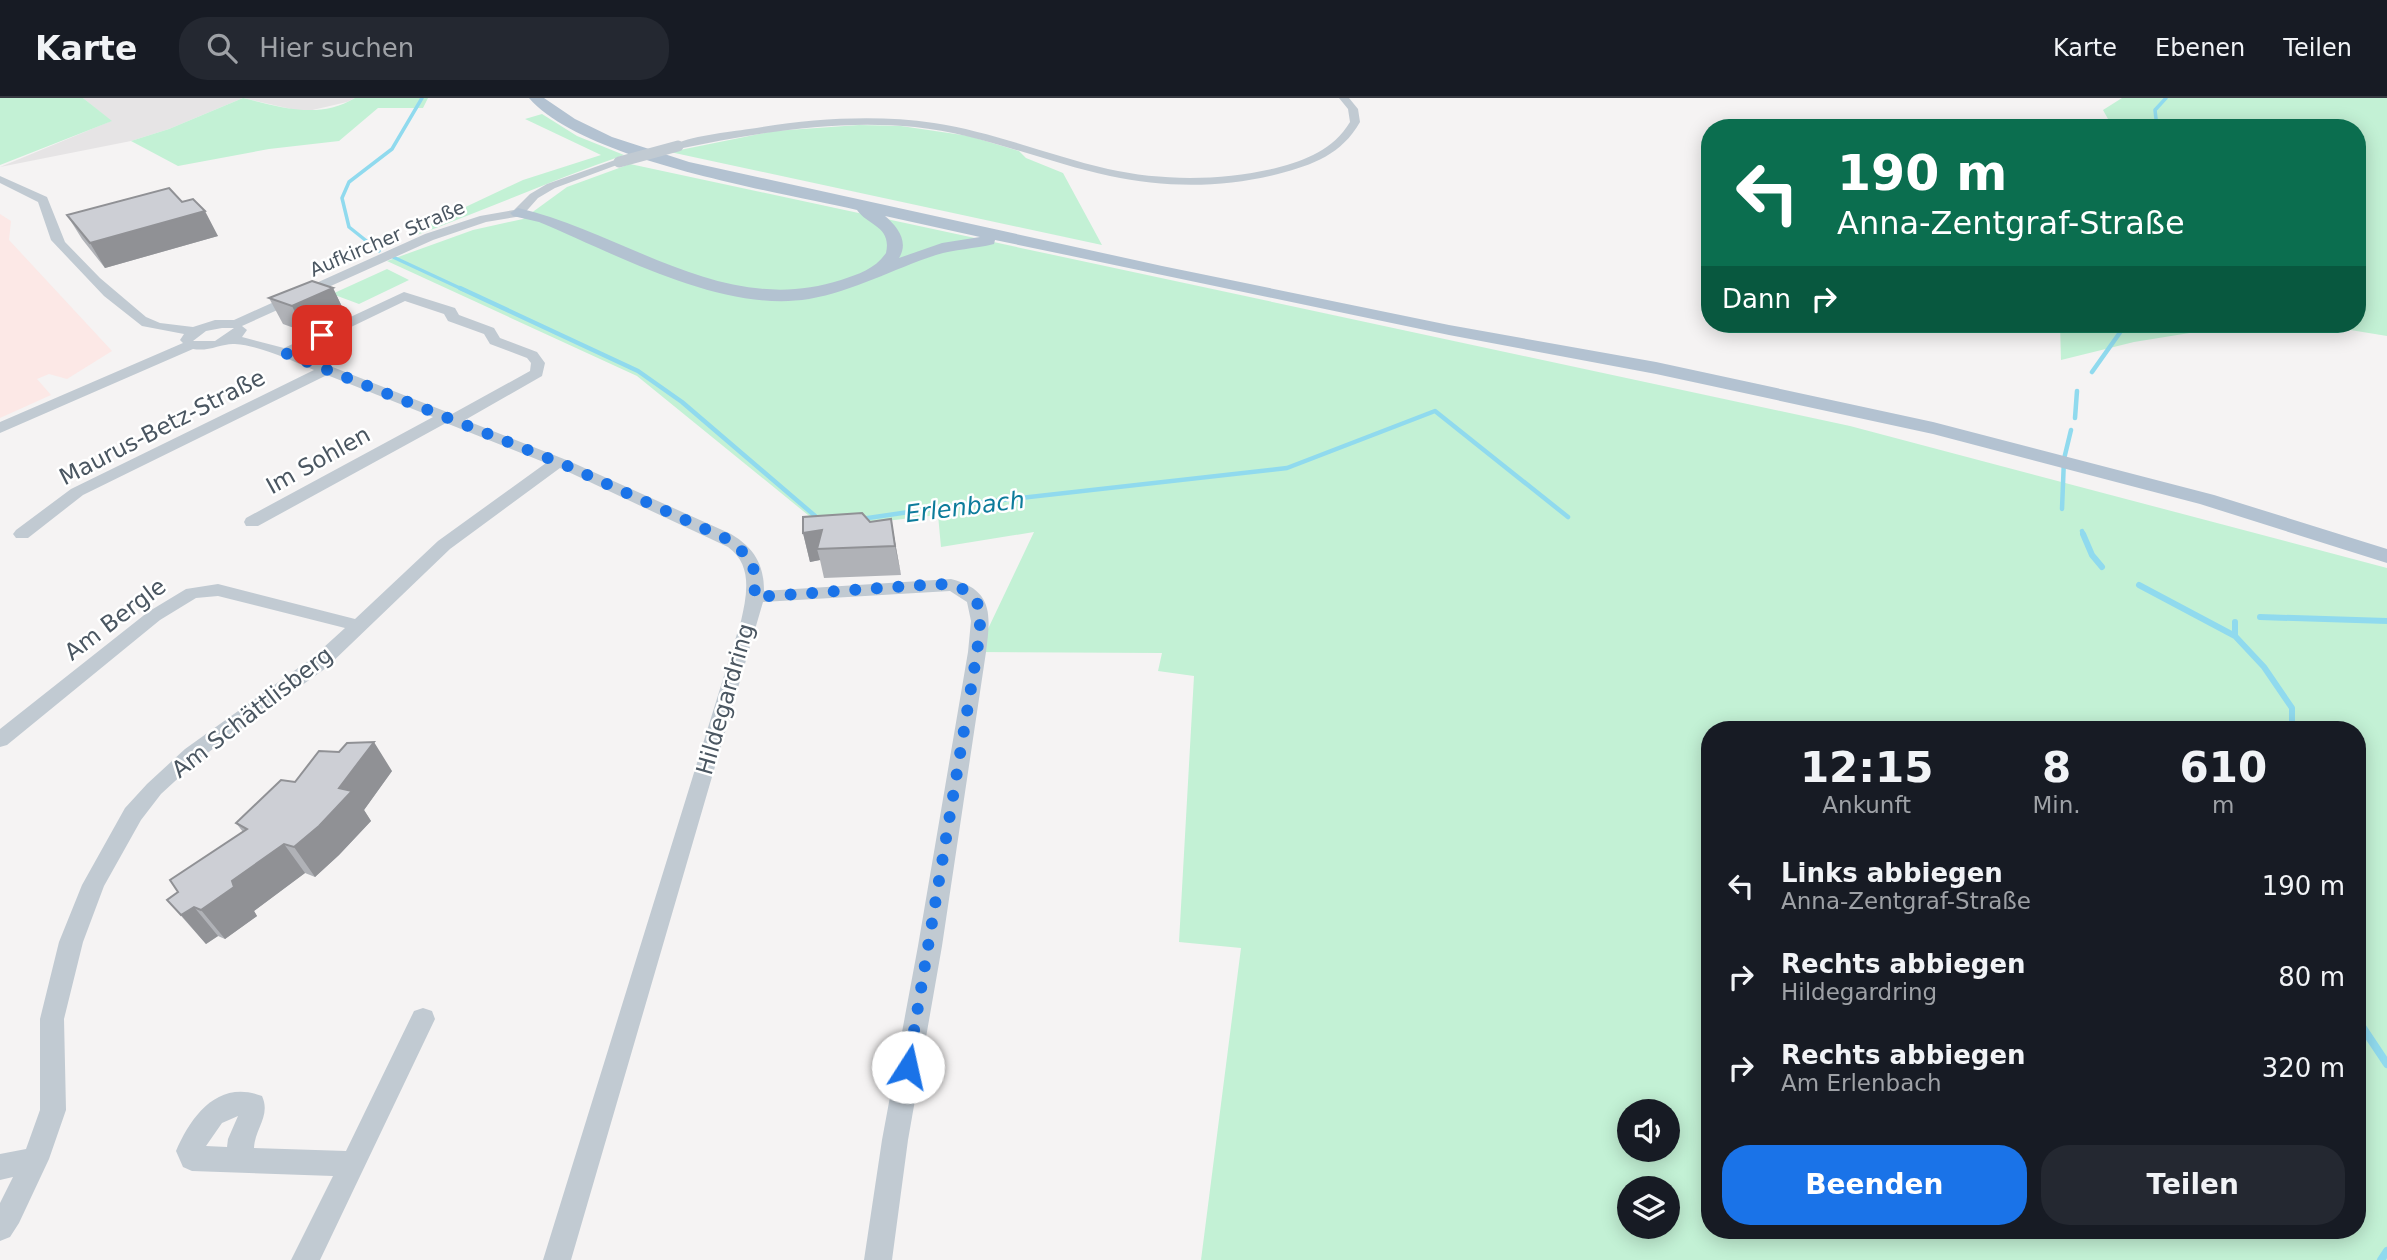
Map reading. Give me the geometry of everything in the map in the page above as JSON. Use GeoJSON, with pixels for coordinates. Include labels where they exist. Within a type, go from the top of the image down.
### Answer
{"type":"FeatureCollection","features":[{"type":"Feature","properties":{"kind":"main road"},"geometry":{"type":"LineString","coordinates":[[536,98],[578,126],[636,151],[695,168],[1453,331],[1655,368],[1945,431],[2120,476],[2387,556]]}},
{"type":"Feature","properties":{"kind":"main road"},"geometry":{"type":"LineString","coordinates":[[838,199],[876,215],[890,227],[895,242],[891,264]]}},
{"type":"Feature","properties":{"kind":"main road"},"geometry":{"type":"LineString","coordinates":[[518,213],[544,219],[728,292],[753,296],[798,295],[841,286],[939,247],[969,242],[1009,241],[1055,247]]}},
{"type":"Feature","properties":{"kind":"main road"},"geometry":{"type":"LineString","coordinates":[[891,264],[945,223]]}},
{"type":"Feature","properties":{"kind":"street"},"geometry":{"type":"LineString","coordinates":[[518,213],[534,197],[551,186],[619,162],[678,146],[781,127],[892,122],[993,138],[1122,175],[1163,180],[1243,178],[1307,163],[1331,151],[1349,134],[1355,122],[1353,109],[1344,98]]}},
{"type":"Feature","properties":{"kind":"street","name":"Aufkircher Straße"},"geometry":{"type":"LineString","coordinates":[[0,179],[43,200],[54,236],[127,310],[141,320],[214,345],[234,332],[429,237],[484,219],[518,213]]}},
{"type":"Feature","properties":{"kind":"street","name":"Im Sohlen"},"geometry":{"type":"LineString","coordinates":[[252,522],[537,373],[538,363],[533,355],[495,341],[489,331],[453,318],[450,310],[404,296],[285,353]]}},
{"type":"Feature","properties":{"kind":"street","name":"Hildegardring"},"geometry":{"type":"LineString","coordinates":[[234,332],[249,341],[327,369],[558,462],[694,523],[746,552],[754,566],[754,597],[738,660],[557,1260]]}},
{"type":"Feature","properties":{"kind":"street"},"geometry":{"type":"LineString","coordinates":[[0,428],[192,338]]}},
{"type":"Feature","properties":{"kind":"street","name":"Maurus-Betz-Straße"},"geometry":{"type":"LineString","coordinates":[[22,534],[77,492],[327,369]]}},
{"type":"Feature","properties":{"kind":"street","name":"Am Schättlisberg"},"geometry":{"type":"LineString","coordinates":[[0,1227],[36,1159],[53,1110],[52,1019],[71,942],[93,885],[133,814],[154,789],[192,754],[295,682],[444,545],[558,462]]}},
{"type":"Feature","properties":{"kind":"street"},"geometry":{"type":"LineString","coordinates":[[754,597],[951,585],[975,596],[980,609],[977,652],[930,946],[895,1140],[878,1260]]}},
{"type":"Feature","properties":{"kind":"street","name":"Am Bergle"},"geometry":{"type":"LineString","coordinates":[[0,740],[155,616],[192,593],[218,590],[359,626]]}},
{"type":"Feature","properties":{"kind":"street"},"geometry":{"type":"LineString","coordinates":[[305,1260],[423,1019]]}},
{"type":"Feature","properties":{"kind":"street"},"geometry":{"type":"LineString","coordinates":[[0,1167],[36,1159]]}},
{"type":"Feature","properties":{"kind":"street"},"geometry":{"type":"LineString","coordinates":[[240,1159],[353,1164]]}},
{"type":"Feature","properties":{"kind":"shaded area"},"geometry":{"type":"Polygon","coordinates":[[[83,98],[243,98],[169,129],[131,141],[0,167],[111,121],[83,98]]]}},
{"type":"Feature","properties":{"kind":"shaded area"},"geometry":{"type":"Polygon","coordinates":[[[243,98],[355,98],[304,112],[243,98]]]}},
{"type":"Feature","properties":{"kind":"shaded area"},"geometry":{"type":"Polygon","coordinates":[[[0,214],[11,221],[9,240],[112,351],[67,379],[49,374],[37,379],[51,395],[0,418],[0,214]]]}},
{"type":"Feature","properties":{"kind":"green space"},"geometry":{"type":"Polygon","coordinates":[[[0,98],[83,98],[112,121],[0,165],[0,98]]]}},
{"type":"Feature","properties":{"kind":"green space"},"geometry":{"type":"Polygon","coordinates":[[[243,98],[285,108],[313,110],[341,105],[355,98],[428,98],[423,108],[378,108],[339,141],[269,149],[178,166],[131,141],[169,129],[243,98]]]}},
{"type":"Feature","properties":{"kind":"green space"},"geometry":{"type":"Polygon","coordinates":[[[2122,98],[2387,98],[2387,336],[2366,333],[2366,119],[2108,119],[2103,110],[2122,98]]]}},
{"type":"Feature","properties":{"kind":"green space"},"geometry":{"type":"Polygon","coordinates":[[[542,114],[577,136],[624,155],[411,237],[421,228],[523,180],[601,155],[525,119],[542,114]]]}},
{"type":"Feature","properties":{"kind":"green space"},"geometry":{"type":"Polygon","coordinates":[[[859,125],[901,126],[969,136],[1019,151],[1026,158],[1063,173],[1102,245],[670,152],[774,131],[859,125]]]}},
{"type":"Feature","properties":{"kind":"green space"},"geometry":{"type":"Polygon","coordinates":[[[630,164],[1850,426],[2387,568],[2387,1260],[1201,1260],[1241,948],[1179,942],[1194,676],[1158,671],[1162,653],[977,652],[1034,532],[941,547],[938,515],[824,528],[637,376],[387,261],[473,230],[523,219],[567,187],[630,164]]]}},
{"type":"Feature","properties":{"kind":"green space"},"geometry":{"type":"Polygon","coordinates":[[[387,269],[409,280],[359,304],[332,294],[387,269]]]}},
{"type":"Feature","properties":{"kind":"green space"},"geometry":{"type":"Polygon","coordinates":[[[2060,333],[2190,333],[2134,342],[2061,360],[2060,333]]]}},
{"type":"Feature","properties":{"kind":"building"},"geometry":{"type":"Polygon","coordinates":[[[169,188],[182,202],[193,199],[205,211],[90,243],[67,215],[169,188]]]}},
{"type":"Feature","properties":{"kind":"building"},"geometry":{"type":"Polygon","coordinates":[[[312,281],[333,288],[292,306],[269,298],[312,281]]]}},
{"type":"Feature","properties":{"kind":"building"},"geometry":{"type":"Polygon","coordinates":[[[862,513],[870,522],[891,519],[895,546],[817,549],[822,530],[803,533],[803,517],[862,513]]]}},
{"type":"Feature","properties":{"kind":"building"},"geometry":{"type":"Polygon","coordinates":[[[374,742],[339,788],[352,791],[319,826],[294,847],[284,844],[232,881],[234,887],[201,910],[194,907],[181,915],[167,900],[178,892],[170,880],[247,829],[236,823],[281,780],[295,782],[319,751],[339,752],[347,743],[374,742]]]}},
{"type":"Feature","properties":{"kind":"waterway","name":"Erlenbach"},"geometry":{"type":"LineString","coordinates":[[379,251],[349,227],[342,198],[349,182],[392,149],[422,98]]}},
{"type":"Feature","properties":{"kind":"waterway"},"geometry":{"type":"LineString","coordinates":[[2156,119],[2155,110],[2166,98]]}},
{"type":"Feature","properties":{"kind":"waterway","name":"Erlenbach"},"geometry":{"type":"LineString","coordinates":[[393,257],[464,290]]}},
{"type":"Feature","properties":{"kind":"waterway","name":"Erlenbach"},"geometry":{"type":"LineString","coordinates":[[460,288],[638,371],[682,402],[821,521]]}},
{"type":"Feature","properties":{"kind":"waterway"},"geometry":{"type":"LineString","coordinates":[[2092,372],[2120,333]]}},
{"type":"Feature","properties":{"kind":"waterway"},"geometry":{"type":"LineString","coordinates":[[2075,418],[2077,391]]}},
{"type":"Feature","properties":{"kind":"waterway","name":"Erlenbach"},"geometry":{"type":"LineString","coordinates":[[861,519],[950,506],[1287,468],[1435,411],[1568,517]]}},
{"type":"Feature","properties":{"kind":"waterway"},"geometry":{"type":"LineString","coordinates":[[2062,509],[2064,459],[2071,430]]}},
{"type":"Feature","properties":{"kind":"waterway"},"geometry":{"type":"LineString","coordinates":[[2082,531],[2084,536]]}},
{"type":"Feature","properties":{"kind":"waterway"},"geometry":{"type":"LineString","coordinates":[[2083,534],[2092,555],[2102,567]]}},
{"type":"Feature","properties":{"kind":"waterway"},"geometry":{"type":"LineString","coordinates":[[2139,585],[2235,636]]}},
{"type":"Feature","properties":{"kind":"waterway"},"geometry":{"type":"LineString","coordinates":[[2260,617],[2387,621]]}},
{"type":"Feature","properties":{"kind":"waterway"},"geometry":{"type":"LineString","coordinates":[[2235,622],[2235,636]]}},
{"type":"Feature","properties":{"kind":"waterway"},"geometry":{"type":"LineString","coordinates":[[2235,636],[2264,667],[2292,708],[2292,721]]}},
{"type":"Feature","properties":{"kind":"waterway"},"geometry":{"type":"LineString","coordinates":[[2366,1032],[2387,1064]]}},
{"type":"Feature","properties":{"kind":"waterway"},"geometry":{"type":"LineString","coordinates":[[2381,1260],[2387,1251]]}},
{"type":"Feature","properties":{"kind":"route"},"geometry":{"type":"LineString","coordinates":[[322,335],[285,353],[563,464],[725,538],[746,552],[754,566],[754,597],[938,584],[958,586],[975,596],[980,609],[977,652],[908,1067]]}}]}
